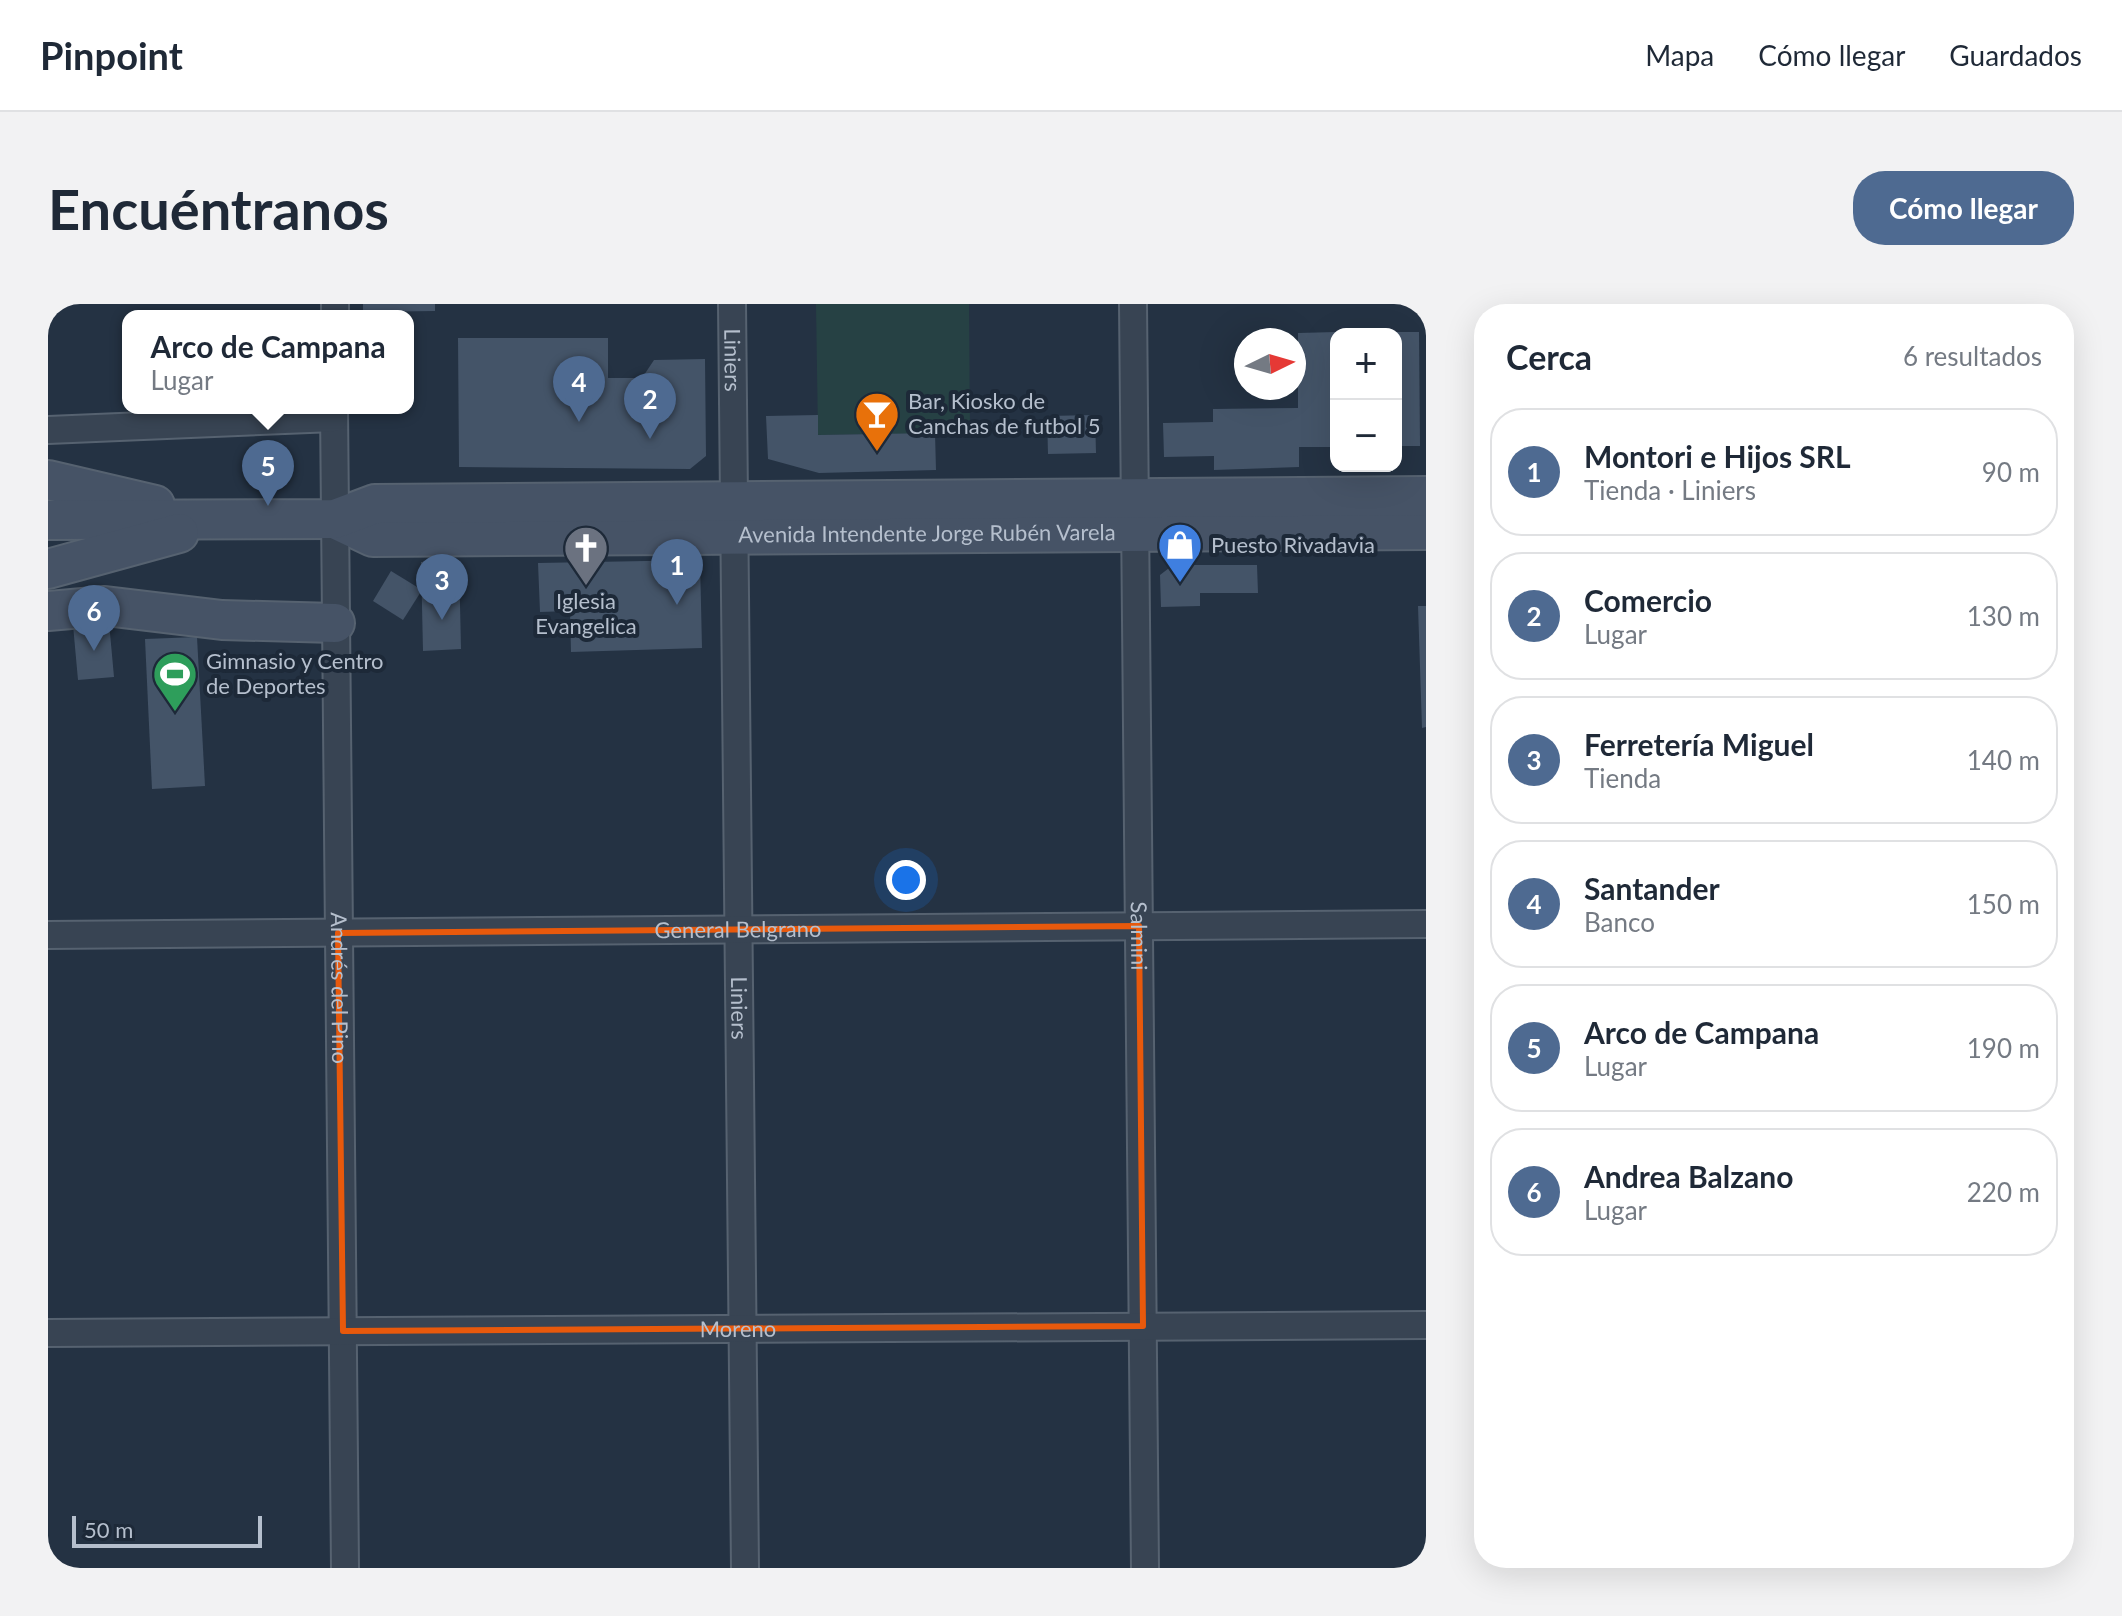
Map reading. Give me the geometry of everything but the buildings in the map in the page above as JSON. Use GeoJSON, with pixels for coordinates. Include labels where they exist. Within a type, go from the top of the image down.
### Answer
{"type":"FeatureCollection","features":[{"type":"Feature","properties":{"kind":"main road"},"geometry":{"type":"LineString","coordinates":[[48,480],[224,521]]}},
{"type":"Feature","properties":{"kind":"main road","name":"Avenida Intendente Jorge Rubén Varela"},"geometry":{"type":"LineString","coordinates":[[1135,516],[1426,496]]}},
{"type":"Feature","properties":{"kind":"main road","name":"Avenida Intendente Jorge Rubén Varela"},"geometry":{"type":"LineString","coordinates":[[48,520],[335,519],[375,504],[734,518],[1135,516],[1426,530]]}},
{"type":"Feature","properties":{"kind":"main road"},"geometry":{"type":"LineString","coordinates":[[48,569],[224,521]]}},
{"type":"Feature","properties":{"kind":"main road"},"geometry":{"type":"LineString","coordinates":[[48,611],[105,606],[222,620],[335,623]]}},
{"type":"Feature","properties":{"kind":"street","name":"Liniers"},"geometry":{"type":"LineString","coordinates":[[732,304],[745,1568]]}},
{"type":"Feature","properties":{"kind":"street","name":"Salmini"},"geometry":{"type":"LineString","coordinates":[[1133,304],[1145,1568]]}},
{"type":"Feature","properties":{"kind":"street"},"geometry":{"type":"LineString","coordinates":[[48,430],[317,414]]}},
{"type":"Feature","properties":{"kind":"street","name":"Andrés del Pino"},"geometry":{"type":"LineString","coordinates":[[334,414],[345,1568]]}},
{"type":"Feature","properties":{"kind":"street","name":"General Belgrano"},"geometry":{"type":"LineString","coordinates":[[48,935],[1426,924]]}},
{"type":"Feature","properties":{"kind":"street","name":"Moreno"},"geometry":{"type":"LineString","coordinates":[[48,1333],[1426,1325]]}},
{"type":"Feature","properties":{"kind":"highlighted area"},"geometry":{"type":"Polygon","coordinates":[[[1139,926],[1143,1326],[343,1331],[338,933],[1139,926]]]}},
{"type":"Feature","properties":{"kind":"green space"},"geometry":{"type":"Polygon","coordinates":[[[816,304],[969,304],[970,433],[818,435],[816,304]]]}},
{"type":"Feature","properties":{"kind":"place","name":"Santander"},"geometry":{"type":"Point","coordinates":[579,422]}},
{"type":"Feature","properties":{"kind":"place","name":"Comercio"},"geometry":{"type":"Point","coordinates":[650,439]}},
{"type":"Feature","properties":{"kind":"place","name":"Bar, Kiosko de Canchas de futbol 5"},"geometry":{"type":"Point","coordinates":[877,453]}},
{"type":"Feature","properties":{"kind":"place","name":"Arco de Campana"},"geometry":{"type":"Point","coordinates":[268,506]}},
{"type":"Feature","properties":{"kind":"place","name":"Puesto Rivadavia"},"geometry":{"type":"Point","coordinates":[1180,584]}},
{"type":"Feature","properties":{"kind":"place","name":"Iglesia Evangelica"},"geometry":{"type":"Point","coordinates":[586,587]}},
{"type":"Feature","properties":{"kind":"place","name":"Montori e Hijos SRL"},"geometry":{"type":"Point","coordinates":[677,605]}},
{"type":"Feature","properties":{"kind":"place","name":"Ferretería Miguel"},"geometry":{"type":"Point","coordinates":[442,620]}},
{"type":"Feature","properties":{"kind":"place","name":"Andrea Balzano"},"geometry":{"type":"Point","coordinates":[94,651]}},
{"type":"Feature","properties":{"kind":"place","name":"Gimnasio y Centro de Deportes"},"geometry":{"type":"Point","coordinates":[175,713]}}]}
